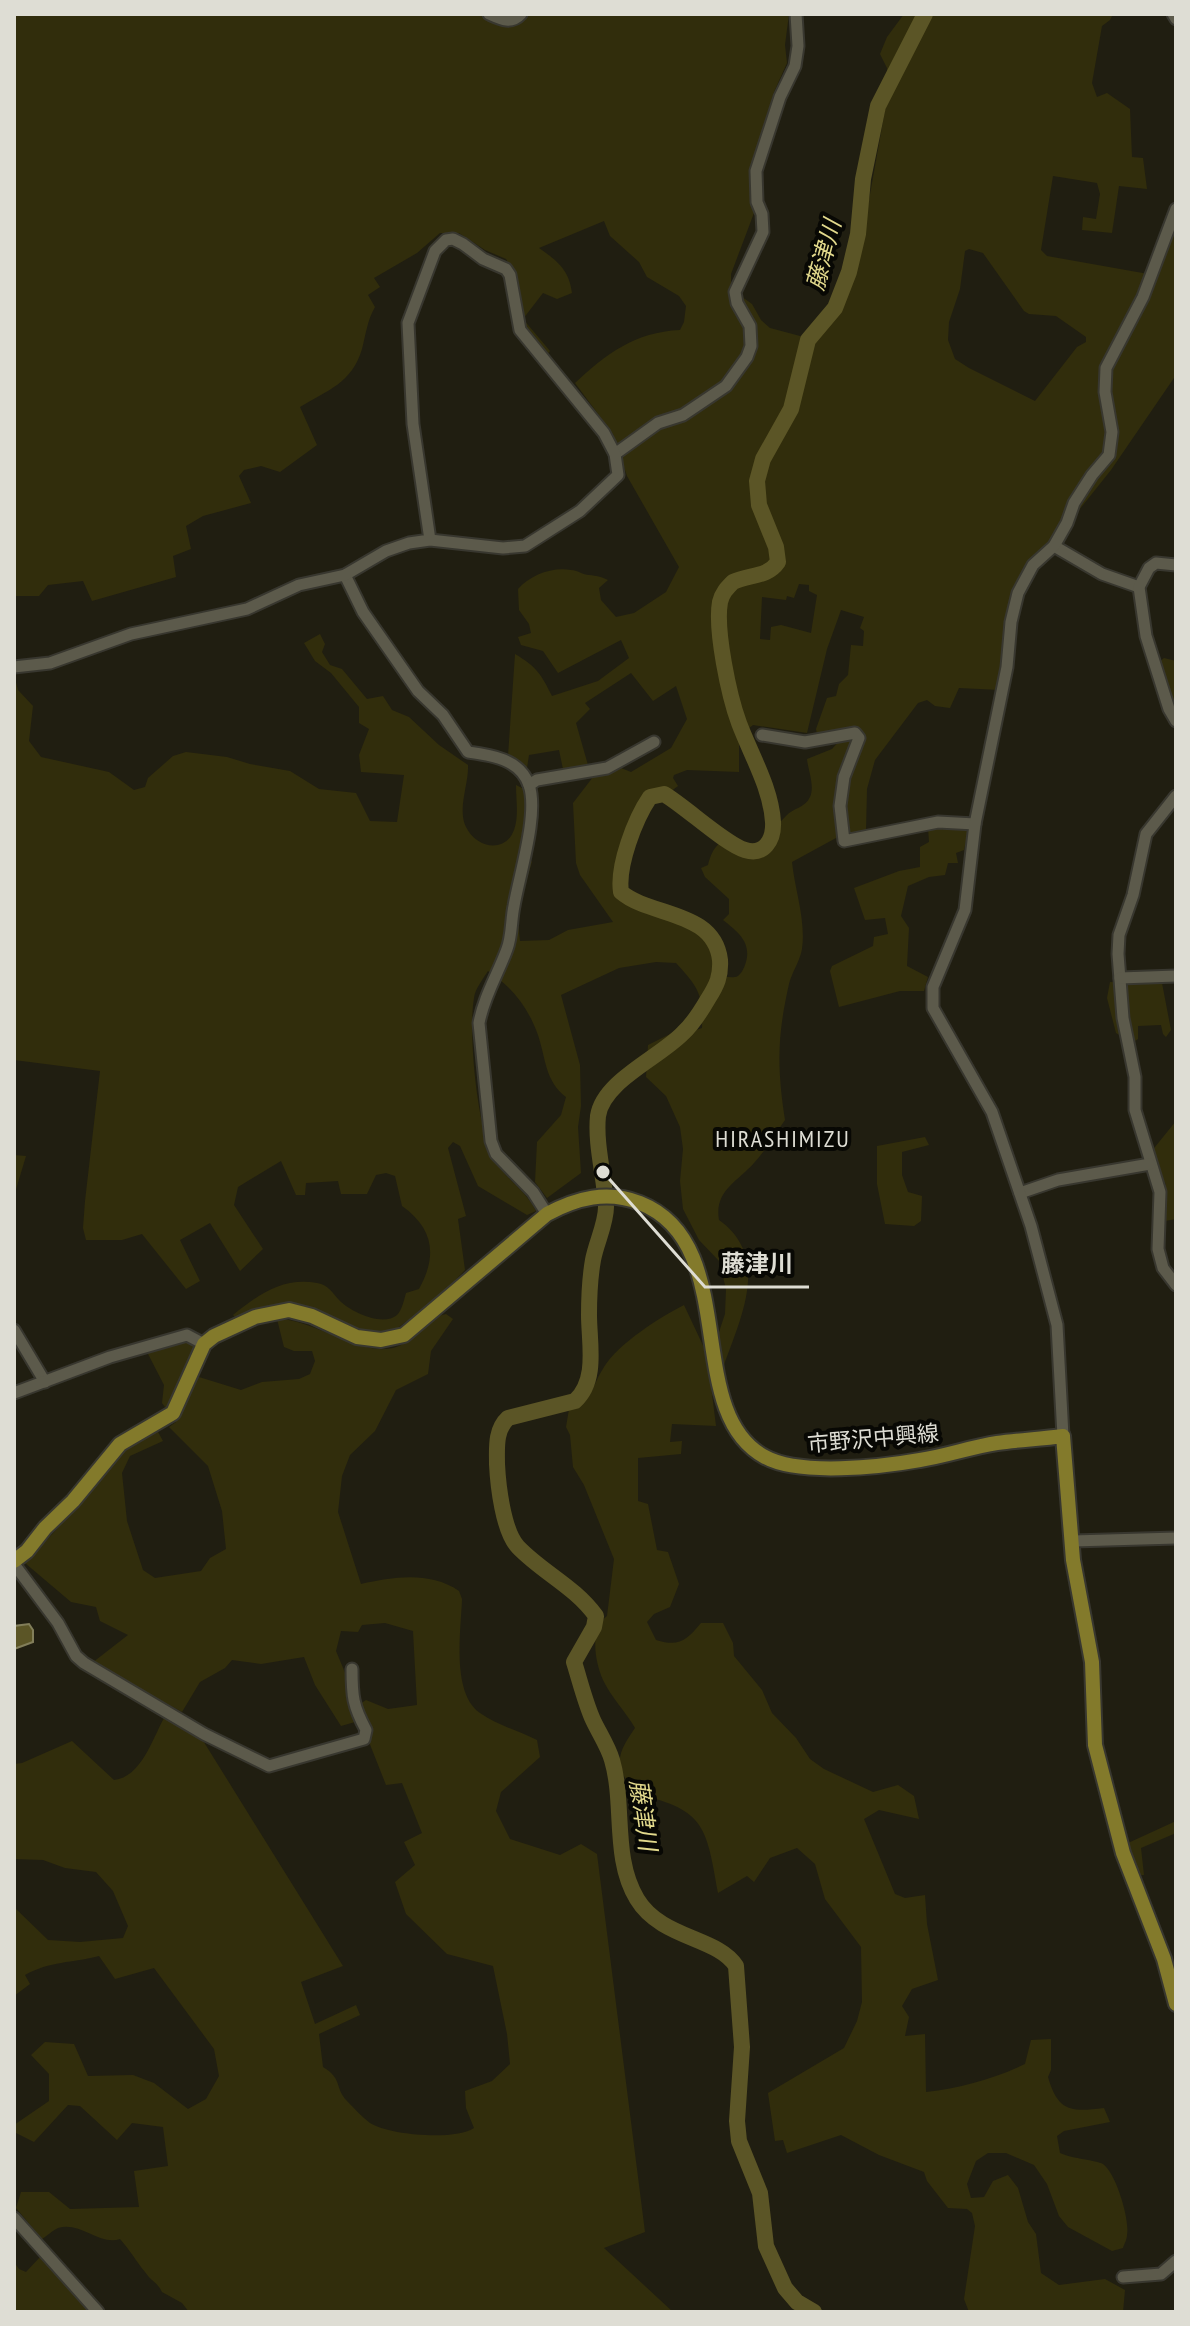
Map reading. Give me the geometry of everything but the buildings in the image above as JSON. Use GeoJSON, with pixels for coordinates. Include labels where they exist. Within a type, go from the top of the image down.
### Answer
{"type":"FeatureCollection","features":[{"type":"Feature","properties":{"kind":"main road","name":"市野沢中興線"},"geometry":{"type":"LineString","coordinates":[[204,1344],[255,1317],[289,1310],[301,1312],[357,1337],[381,1340],[404,1335],[547,1214],[574,1200],[625,1198],[646,1206],[668,1220],[687,1246],[701,1287],[727,1411],[738,1432],[762,1456],[781,1465],[825,1469],[919,1461],[995,1443],[1063,1436]]}},
{"type":"Feature","properties":{"kind":"main road"},"geometry":{"type":"LineString","coordinates":[[14,1563],[73,1501],[120,1444],[173,1413],[204,1344]]}},
{"type":"Feature","properties":{"kind":"main road"},"geometry":{"type":"LineString","coordinates":[[1063,1436],[1077,1589],[1092,1662],[1095,1745],[1123,1853],[1164,1959],[1176,2004]]}},
{"type":"Feature","properties":{"kind":"street"},"geometry":{"type":"LineString","coordinates":[[489,14],[514,20],[521,14]]}},
{"type":"Feature","properties":{"kind":"street"},"geometry":{"type":"LineString","coordinates":[[615,454],[658,423],[683,415],[726,386],[747,357],[751,346],[750,326],[737,303],[735,292],[763,232],[762,214],[757,202],[756,171],[780,97],[795,66],[798,46],[796,14]]}},
{"type":"Feature","properties":{"kind":"street"},"geometry":{"type":"LineString","coordinates":[[1063,1436],[1060,1352],[1055,1316],[1020,1193],[992,1112],[933,1008],[931,997],[965,910],[975,824],[1007,667],[1011,622],[1018,593],[1033,565],[1054,546],[1074,503],[1109,455],[1112,432],[1105,392],[1106,368],[1143,297],[1176,209]]}},
{"type":"Feature","properties":{"kind":"street"},"geometry":{"type":"LineString","coordinates":[[14,667],[50,663],[131,634],[247,609],[299,585],[345,575],[386,551],[409,543],[430,540],[513,549],[534,542],[580,511],[618,475],[615,454],[604,433],[520,330],[510,275],[506,269],[483,259],[453,239],[446,240],[435,251],[406,332],[413,424],[430,540]]}},
{"type":"Feature","properties":{"kind":"street"},"geometry":{"type":"LineString","coordinates":[[1054,546],[1102,574],[1139,587]]}},
{"type":"Feature","properties":{"kind":"street"},"geometry":{"type":"LineString","coordinates":[[1176,565],[1156,563],[1149,568],[1139,587],[1146,636],[1169,709],[1176,721]]}},
{"type":"Feature","properties":{"kind":"street"},"geometry":{"type":"LineString","coordinates":[[345,575],[363,612],[418,691],[443,715],[468,752],[493,755],[509,762],[529,785],[531,808],[528,836],[509,944],[482,1006],[479,1023],[491,1141],[496,1154],[533,1192],[547,1214]]}},
{"type":"Feature","properties":{"kind":"street"},"geometry":{"type":"LineString","coordinates":[[762,735],[805,742],[855,733],[859,738],[844,777],[840,806],[844,841],[938,822],[975,824]]}},
{"type":"Feature","properties":{"kind":"street"},"geometry":{"type":"LineString","coordinates":[[529,785],[537,780],[607,768],[654,742]]}},
{"type":"Feature","properties":{"kind":"street"},"geometry":{"type":"LineString","coordinates":[[1176,796],[1146,834],[1133,895],[1119,935],[1123,1018],[1135,1077],[1135,1110],[1160,1192],[1160,1260],[1176,1285]]}},
{"type":"Feature","properties":{"kind":"street"},"geometry":{"type":"LineString","coordinates":[[1120,978],[1176,976]]}},
{"type":"Feature","properties":{"kind":"street"},"geometry":{"type":"LineString","coordinates":[[1020,1193],[1058,1180],[1150,1164]]}},
{"type":"Feature","properties":{"kind":"street"},"geometry":{"type":"LineString","coordinates":[[14,1330],[45,1382]]}},
{"type":"Feature","properties":{"kind":"street"},"geometry":{"type":"LineString","coordinates":[[14,1393],[110,1357],[187,1335],[204,1344]]}},
{"type":"Feature","properties":{"kind":"street"},"geometry":{"type":"LineString","coordinates":[[1073,1541],[1176,1538]]}},
{"type":"Feature","properties":{"kind":"street"},"geometry":{"type":"LineString","coordinates":[[14,1563],[58,1623],[76,1656],[84,1663],[260,1764],[282,1764],[364,1739],[366,1730],[352,1699],[352,1669]]}},
{"type":"Feature","properties":{"kind":"street"},"geometry":{"type":"LineString","coordinates":[[14,2218],[98,2312]]}},
{"type":"Feature","properties":{"kind":"street"},"geometry":{"type":"LineString","coordinates":[[1123,2277],[1161,2274],[1176,2261]]}},
{"type":"Feature","properties":{"kind":"shaded area"},"geometry":{"type":"Polygon","coordinates":[[[14,14],[789,14],[785,45],[787,63],[774,92],[749,173],[754,213],[731,274],[731,289],[752,304],[770,328],[815,340],[838,310],[857,267],[887,99],[887,68],[880,54],[887,37],[904,14],[1113,14],[1102,26],[1092,83],[1097,97],[1107,93],[1130,109],[1132,157],[1143,158],[1147,189],[1119,186],[1112,233],[1082,230],[1083,217],[1096,219],[1100,194],[1097,183],[1053,176],[1041,250],[1047,256],[1154,275],[1176,222],[1176,375],[1111,470],[1079,510],[1067,507],[1054,535],[1015,585],[1008,606],[1000,690],[959,688],[950,708],[935,706],[927,700],[918,703],[875,760],[867,789],[866,831],[836,838],[792,862],[803,938],[801,953],[789,984],[780,1036],[785,1120],[758,1158],[723,1194],[718,1210],[719,1220],[735,1235],[744,1252],[748,1269],[744,1308],[724,1365],[718,1335],[725,1314],[726,1289],[719,1261],[699,1240],[683,1209],[680,1127],[666,1096],[646,1077],[648,1045],[674,1032],[702,1028],[698,992],[676,963],[656,962],[619,968],[561,995],[580,1065],[578,1127],[581,1173],[547,1198],[535,1182],[537,1142],[561,1115],[566,1097],[550,1077],[529,1015],[512,991],[488,971],[476,991],[472,1014],[475,1079],[482,1124],[493,1158],[536,1211],[527,1215],[478,1186],[460,1146],[453,1142],[448,1148],[466,1216],[458,1219],[465,1270],[435,1301],[389,1334],[359,1332],[316,1309],[290,1303],[264,1308],[237,1319],[233,1315],[271,1289],[304,1282],[325,1286],[345,1305],[367,1317],[384,1319],[397,1315],[406,1293],[419,1289],[430,1254],[426,1233],[402,1206],[395,1176],[386,1173],[376,1175],[367,1194],[341,1194],[338,1181],[306,1183],[305,1195],[296,1195],[281,1161],[238,1187],[234,1205],[263,1249],[240,1271],[210,1223],[180,1240],[200,1281],[186,1289],[142,1234],[122,1240],[86,1240],[83,1228],[85,1201],[100,1071],[14,1060],[14,675],[18,690],[33,706],[29,741],[41,757],[109,772],[134,790],[145,787],[148,778],[173,756],[186,752],[227,757],[290,771],[319,789],[356,793],[370,821],[397,822],[404,775],[361,772],[359,755],[369,729],[359,723],[359,707],[331,673],[315,661],[304,643],[320,634],[325,644],[322,652],[330,665],[342,669],[367,699],[383,696],[392,710],[409,717],[439,745],[468,765],[463,812],[466,827],[476,840],[497,845],[510,838],[516,819],[516,785],[526,790],[529,809],[522,850],[532,862],[520,911],[520,941],[549,940],[568,930],[613,922],[580,875],[576,863],[573,803],[593,777],[621,768],[631,772],[671,748],[687,719],[676,686],[653,701],[631,673],[585,703],[590,709],[576,723],[588,765],[563,769],[559,750],[529,755],[527,768],[508,756],[515,654],[538,672],[552,696],[598,681],[629,658],[621,640],[558,673],[543,651],[521,645],[518,637],[531,633],[519,610],[518,589],[535,576],[549,571],[573,570],[601,577],[608,580],[599,588],[601,600],[616,617],[634,613],[666,592],[679,567],[627,476],[613,434],[575,383],[622,346],[649,335],[680,330],[686,306],[679,296],[647,277],[639,262],[610,236],[604,221],[539,248],[561,266],[572,293],[557,299],[543,293],[523,319],[550,351],[546,356],[524,330],[513,271],[506,259],[459,233],[440,233],[417,253],[374,278],[380,287],[368,295],[375,307],[358,361],[338,384],[300,407],[317,445],[280,472],[261,466],[244,470],[239,476],[251,503],[203,516],[186,526],[191,549],[173,556],[176,577],[92,601],[83,581],[48,585],[39,596],[14,596],[14,14]],[[969,249],[965,251],[960,289],[949,322],[948,340],[955,359],[1035,401],[1077,347],[1086,342],[1086,337],[1056,316],[1024,311],[983,253],[969,249]],[[799,584],[794,598],[762,597],[760,639],[770,640],[771,627],[781,625],[811,633],[817,595],[809,591],[809,585],[799,584]],[[841,610],[827,649],[807,733],[753,725],[739,736],[739,772],[687,770],[674,775],[678,786],[670,792],[656,791],[646,799],[624,845],[617,879],[624,899],[674,916],[707,936],[716,952],[718,976],[739,975],[745,965],[747,950],[739,934],[723,920],[729,914],[729,899],[705,877],[701,868],[708,865],[715,848],[725,839],[730,836],[750,844],[762,841],[810,797],[812,783],[807,759],[832,749],[841,739],[839,730],[817,734],[816,729],[827,698],[836,696],[839,684],[848,675],[851,645],[863,646],[864,631],[860,628],[864,617],[841,610]]]}},
{"type":"Feature","properties":{"kind":"shaded area"},"geometry":{"type":"Polygon","coordinates":[[[1164,658],[1176,661],[1176,714],[1158,663],[1164,658]]]}},
{"type":"Feature","properties":{"kind":"shaded area"},"geometry":{"type":"Polygon","coordinates":[[[928,827],[969,828],[964,850],[956,853],[958,863],[948,863],[945,875],[929,877],[908,886],[901,916],[909,928],[907,966],[928,977],[924,991],[900,991],[839,1007],[830,971],[832,966],[873,946],[874,937],[888,934],[885,918],[865,920],[854,888],[899,871],[920,867],[920,847],[929,842],[928,827]]]}},
{"type":"Feature","properties":{"kind":"shaded area"},"geometry":{"type":"Polygon","coordinates":[[[1110,982],[1162,983],[1171,1030],[1166,1037],[1161,1025],[1138,1026],[1138,1039],[1135,1041],[1137,1066],[1128,1040],[1116,1033],[1107,998],[1110,982]]]}},
{"type":"Feature","properties":{"kind":"shaded area"},"geometry":{"type":"Polygon","coordinates":[[[1176,1121],[1176,1219],[1165,1221],[1166,1185],[1151,1152],[1176,1121]]]}},
{"type":"Feature","properties":{"kind":"shaded area"},"geometry":{"type":"Polygon","coordinates":[[[925,1137],[929,1145],[902,1152],[902,1175],[908,1192],[922,1196],[921,1221],[914,1226],[885,1224],[877,1184],[877,1146],[925,1137]]]}},
{"type":"Feature","properties":{"kind":"shaded area"},"geometry":{"type":"Polygon","coordinates":[[[14,1155],[26,1156],[14,1196],[14,1155]]]}},
{"type":"Feature","properties":{"kind":"shaded area"},"geometry":{"type":"Polygon","coordinates":[[[684,1305],[707,1354],[716,1426],[672,1424],[670,1442],[682,1441],[681,1454],[638,1458],[638,1501],[648,1504],[657,1550],[668,1552],[679,1584],[670,1607],[654,1614],[647,1622],[656,1640],[671,1643],[682,1641],[701,1623],[723,1623],[733,1643],[734,1656],[762,1690],[772,1713],[796,1738],[810,1759],[873,1792],[898,1785],[914,1796],[919,1819],[879,1810],[864,1819],[895,1894],[905,1898],[925,1895],[927,1924],[938,1980],[912,1989],[902,2006],[909,2017],[905,2036],[925,2034],[926,2092],[977,2082],[1025,2064],[1031,2040],[1051,2039],[1051,2070],[1048,2077],[1056,2097],[1074,2109],[1104,2108],[1110,2122],[1064,2131],[1057,2136],[1060,2153],[1103,2164],[1113,2177],[1126,2219],[1127,2237],[1123,2248],[1112,2251],[1068,2227],[1059,2216],[1047,2184],[1034,2165],[1006,2153],[988,2153],[976,2161],[967,2184],[971,2198],[984,2197],[993,2181],[1008,2175],[1018,2188],[1028,2222],[1036,2234],[1041,2273],[1059,2285],[1105,2279],[1125,2290],[1123,2312],[969,2312],[964,2299],[975,2226],[972,2213],[967,2209],[948,2208],[927,2181],[924,2172],[879,2155],[841,2135],[787,2153],[783,2140],[775,2141],[768,2093],[844,2048],[857,2021],[862,2002],[861,1947],[825,1899],[815,1864],[797,1848],[770,1858],[754,1882],[747,1876],[718,1893],[710,1850],[698,1823],[674,1806],[632,1793],[621,1770],[620,1758],[635,1728],[603,1680],[595,1646],[598,1629],[607,1616],[614,1559],[584,1485],[573,1467],[570,1435],[566,1427],[569,1409],[588,1395],[610,1358],[629,1340],[684,1305]]]}},
{"type":"Feature","properties":{"kind":"shaded area"},"geometry":{"type":"Polygon","coordinates":[[[446,1314],[453,1319],[431,1351],[428,1374],[396,1390],[375,1431],[350,1455],[342,1476],[338,1512],[361,1584],[411,1577],[436,1580],[459,1591],[462,1599],[461,1676],[471,1704],[487,1717],[537,1740],[540,1757],[501,1792],[496,1811],[510,1839],[560,1855],[581,1844],[597,1854],[645,2232],[604,2248],[673,2312],[189,2312],[182,2303],[162,2292],[120,2239],[105,2239],[66,2227],[56,2229],[42,2239],[16,2208],[21,2192],[49,2192],[70,2209],[139,2207],[134,2171],[168,2166],[163,2127],[132,2123],[117,2140],[80,2106],[68,2105],[34,2142],[14,2132],[14,2125],[49,2101],[49,2074],[31,2055],[45,2042],[74,2044],[88,2076],[133,2075],[154,2083],[188,2109],[206,2099],[219,2076],[214,2049],[154,1968],[115,1979],[99,1956],[61,1963],[25,1975],[30,1984],[14,1996],[14,1907],[48,1940],[80,1942],[123,1938],[128,1926],[113,1891],[96,1872],[65,1868],[43,1860],[14,1859],[14,1764],[72,1741],[114,1780],[132,1772],[139,1765],[164,1718],[202,1739],[343,1966],[301,1982],[315,2024],[356,2005],[360,2015],[319,2034],[323,2067],[336,2079],[347,2101],[367,2121],[379,2127],[438,2135],[474,2128],[466,2108],[465,2091],[492,2081],[510,2064],[493,1966],[447,1954],[406,1914],[395,1882],[415,1865],[404,1842],[422,1833],[402,1783],[386,1785],[369,1742],[373,1729],[360,1704],[366,1700],[388,1709],[417,1705],[413,1631],[385,1623],[362,1625],[358,1632],[341,1631],[336,1651],[346,1675],[355,1722],[341,1726],[315,1685],[304,1657],[261,1664],[232,1660],[225,1668],[200,1682],[182,1712],[92,1663],[128,1635],[100,1621],[96,1607],[71,1602],[25,1563],[124,1447],[157,1430],[163,1441],[130,1456],[122,1473],[127,1521],[143,1570],[155,1578],[201,1571],[210,1558],[226,1549],[222,1511],[208,1466],[169,1427],[176,1422],[162,1403],[164,1385],[147,1352],[185,1340],[195,1346],[184,1377],[199,1377],[241,1390],[262,1382],[299,1379],[310,1374],[315,1361],[312,1351],[294,1351],[284,1347],[277,1319],[306,1325],[365,1347],[379,1349],[401,1345],[432,1320],[446,1314]]]}},
{"type":"Feature","properties":{"kind":"shaded area"},"geometry":{"type":"Polygon","coordinates":[[[29,1624],[33,1630],[33,1642],[14,1649],[14,1626],[29,1624]]]}},
{"type":"Feature","properties":{"kind":"shaded area"},"geometry":{"type":"Polygon","coordinates":[[[1176,1821],[1176,1833],[1141,1848],[1144,1875],[1137,1875],[1128,1854],[1128,1843],[1176,1821]]]}},
{"type":"Feature","properties":{"kind":"shaded area"},"geometry":{"type":"Polygon","coordinates":[[[42,2255],[94,2312],[14,2310],[14,2262],[26,2272],[42,2255]]]}},
{"type":"Feature","properties":{"kind":"waterway","name":"藤津川"},"geometry":{"type":"LineString","coordinates":[[814,2312],[797,2302],[785,2288],[766,2246],[760,2193],[739,2141],[737,2121],[742,2047],[736,1966],[728,1956],[674,1930],[647,1912],[629,1883],[624,1866],[612,1760],[590,1713],[574,1662],[594,1627],[596,1616],[578,1596],[513,1540],[500,1495],[497,1446],[501,1428],[508,1418],[575,1401],[587,1383],[591,1361],[591,1273],[606,1207],[598,1138],[598,1116],[602,1103],[621,1081],[690,1026],[719,976],[720,960],[715,944],[706,932],[694,923],[633,900],[621,892],[624,856],[639,817],[650,797],[664,794],[727,841],[745,850],[762,849],[772,835],[769,797],[739,723],[727,680],[719,629],[720,602],[733,582],[763,573],[778,562],[776,547],[759,505],[757,481],[763,459],[791,409],[808,340],[835,308],[849,272],[878,106],[925,14]]}},
{"type":"Feature","properties":{"kind":"place","name":"藤津川"},"geometry":{"type":"Point","coordinates":[603,1172]}},
{"type":"Feature","properties":{"kind":"district","name":"HIRASHIMIZU"},"geometry":{"type":"Point","coordinates":[783,1139]}}]}
